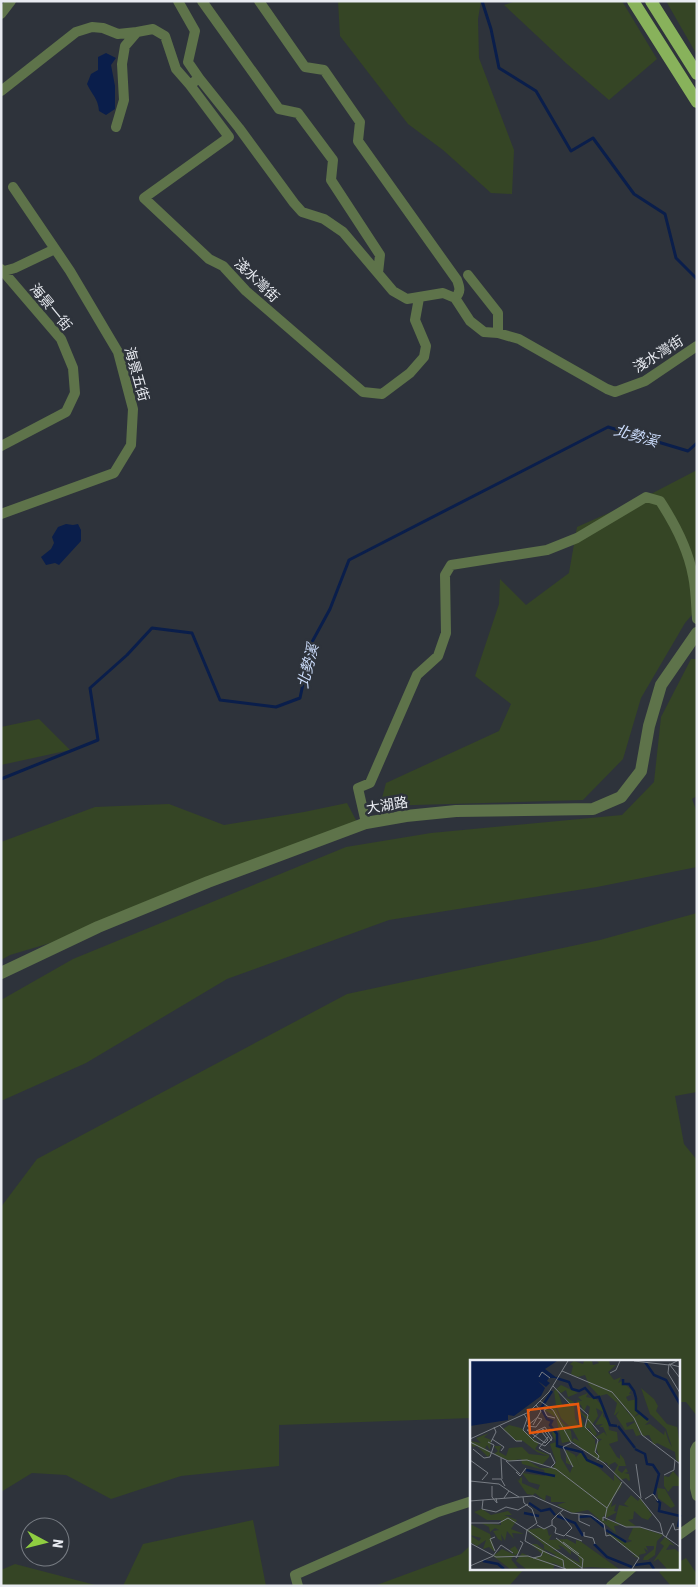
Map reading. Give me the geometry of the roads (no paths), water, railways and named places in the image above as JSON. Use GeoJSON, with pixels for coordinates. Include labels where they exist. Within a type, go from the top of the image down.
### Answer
{"type":"FeatureCollection","features":[{"type":"Feature","properties":{"kind":"main road"},"geometry":{"type":"LineString","coordinates":[[633,1],[697,102]]}},
{"type":"Feature","properties":{"kind":"main road"},"geometry":{"type":"LineString","coordinates":[[651,1],[697,74]]}},
{"type":"Feature","properties":{"kind":"street"},"geometry":{"type":"LineString","coordinates":[[1,14],[11,1]]}},
{"type":"Feature","properties":{"kind":"street"},"geometry":{"type":"LineString","coordinates":[[178,1],[195,31],[188,62],[294,204],[302,212],[324,219],[343,232],[393,291],[407,299],[443,293],[456,298],[461,289],[458,280],[358,141],[360,122],[324,70],[305,67],[259,1]]}},
{"type":"Feature","properties":{"kind":"street"},"geometry":{"type":"LineString","coordinates":[[202,1],[279,109],[298,113],[333,160],[331,180],[380,255],[378,273]]}},
{"type":"Feature","properties":{"kind":"street"},"geometry":{"type":"LineString","coordinates":[[1,91],[76,32],[92,27],[103,28],[118,34],[152,29],[165,36],[176,69],[190,85],[199,78]]}},
{"type":"Feature","properties":{"kind":"street"},"geometry":{"type":"LineString","coordinates":[[116,126],[124,100],[122,64],[125,46],[136,32]]}},
{"type":"Feature","properties":{"kind":"street","name":"淺水灣街"},"geometry":{"type":"LineString","coordinates":[[190,85],[229,137],[144,198],[209,259],[223,266],[246,291],[364,392],[382,394],[410,373],[424,356],[426,346],[416,320],[419,298]]}},
{"type":"Feature","properties":{"kind":"street","name":"海景五街"},"geometry":{"type":"LineString","coordinates":[[1,514],[114,473],[131,445],[134,408],[118,352],[70,271],[12,187]]}},
{"type":"Feature","properties":{"kind":"street"},"geometry":{"type":"LineString","coordinates":[[2,271],[15,268],[55,249]]}},
{"type":"Feature","properties":{"kind":"street","name":"海景一街"},"geometry":{"type":"LineString","coordinates":[[1,446],[66,412],[75,393],[73,368],[61,339],[2,271]]}},
{"type":"Feature","properties":{"kind":"street"},"geometry":{"type":"LineString","coordinates":[[468,276],[498,313],[498,333]]}},
{"type":"Feature","properties":{"kind":"street","name":"淺水灣街"},"geometry":{"type":"LineString","coordinates":[[456,298],[470,320],[484,332],[498,333],[519,339],[615,392],[645,381],[697,346]]}},
{"type":"Feature","properties":{"kind":"street"},"geometry":{"type":"LineString","coordinates":[[366,822],[358,788],[370,783],[417,675],[438,656],[446,633],[446,575],[451,565],[547,550],[577,538],[646,497],[660,500],[684,542],[693,576],[697,619]]}},
{"type":"Feature","properties":{"kind":"street","name":"大湖路"},"geometry":{"type":"LineString","coordinates":[[1,973],[98,927],[208,882],[366,822],[456,811],[593,809],[621,797],[641,771],[649,726],[661,685],[697,633]]}},
{"type":"Feature","properties":{"kind":"street"},"geometry":{"type":"LineString","coordinates":[[697,1446],[695,1450],[694,1488],[697,1496]]}},
{"type":"Feature","properties":{"kind":"street"},"geometry":{"type":"LineString","coordinates":[[298,1586],[295,1575],[438,1512],[470,1502]]}},
{"type":"Feature","properties":{"kind":"street"},"geometry":{"type":"LineString","coordinates":[[680,1534],[697,1522]]}},
{"type":"Feature","properties":{"kind":"street"},"geometry":{"type":"LineString","coordinates":[[611,1586],[630,1570]]}},
{"type":"Feature","properties":{"kind":"water"},"geometry":{"type":"Polygon","coordinates":[[[106,53],[116,58],[111,65],[115,86],[115,109],[106,115],[99,111],[96,100],[87,84],[91,74],[98,70],[98,57],[106,53]]]}},
{"type":"Feature","properties":{"kind":"water"},"geometry":{"type":"Polygon","coordinates":[[[66,524],[78,524],[81,530],[81,541],[59,565],[55,563],[46,565],[41,557],[51,549],[54,543],[52,537],[58,527],[66,524]]]}},
{"type":"Feature","properties":{"kind":"waterway"},"geometry":{"type":"LineString","coordinates":[[482,1],[491,29],[499,68],[536,91],[571,151],[593,138],[634,194],[665,214],[676,258],[697,279]]}},
{"type":"Feature","properties":{"kind":"waterway","name":"北勢溪"},"geometry":{"type":"LineString","coordinates":[[1,779],[98,740],[90,688],[127,655],[152,628],[192,633],[220,700],[276,707],[300,698],[312,642],[330,609],[349,560],[608,427],[688,451],[697,443]]}}]}
